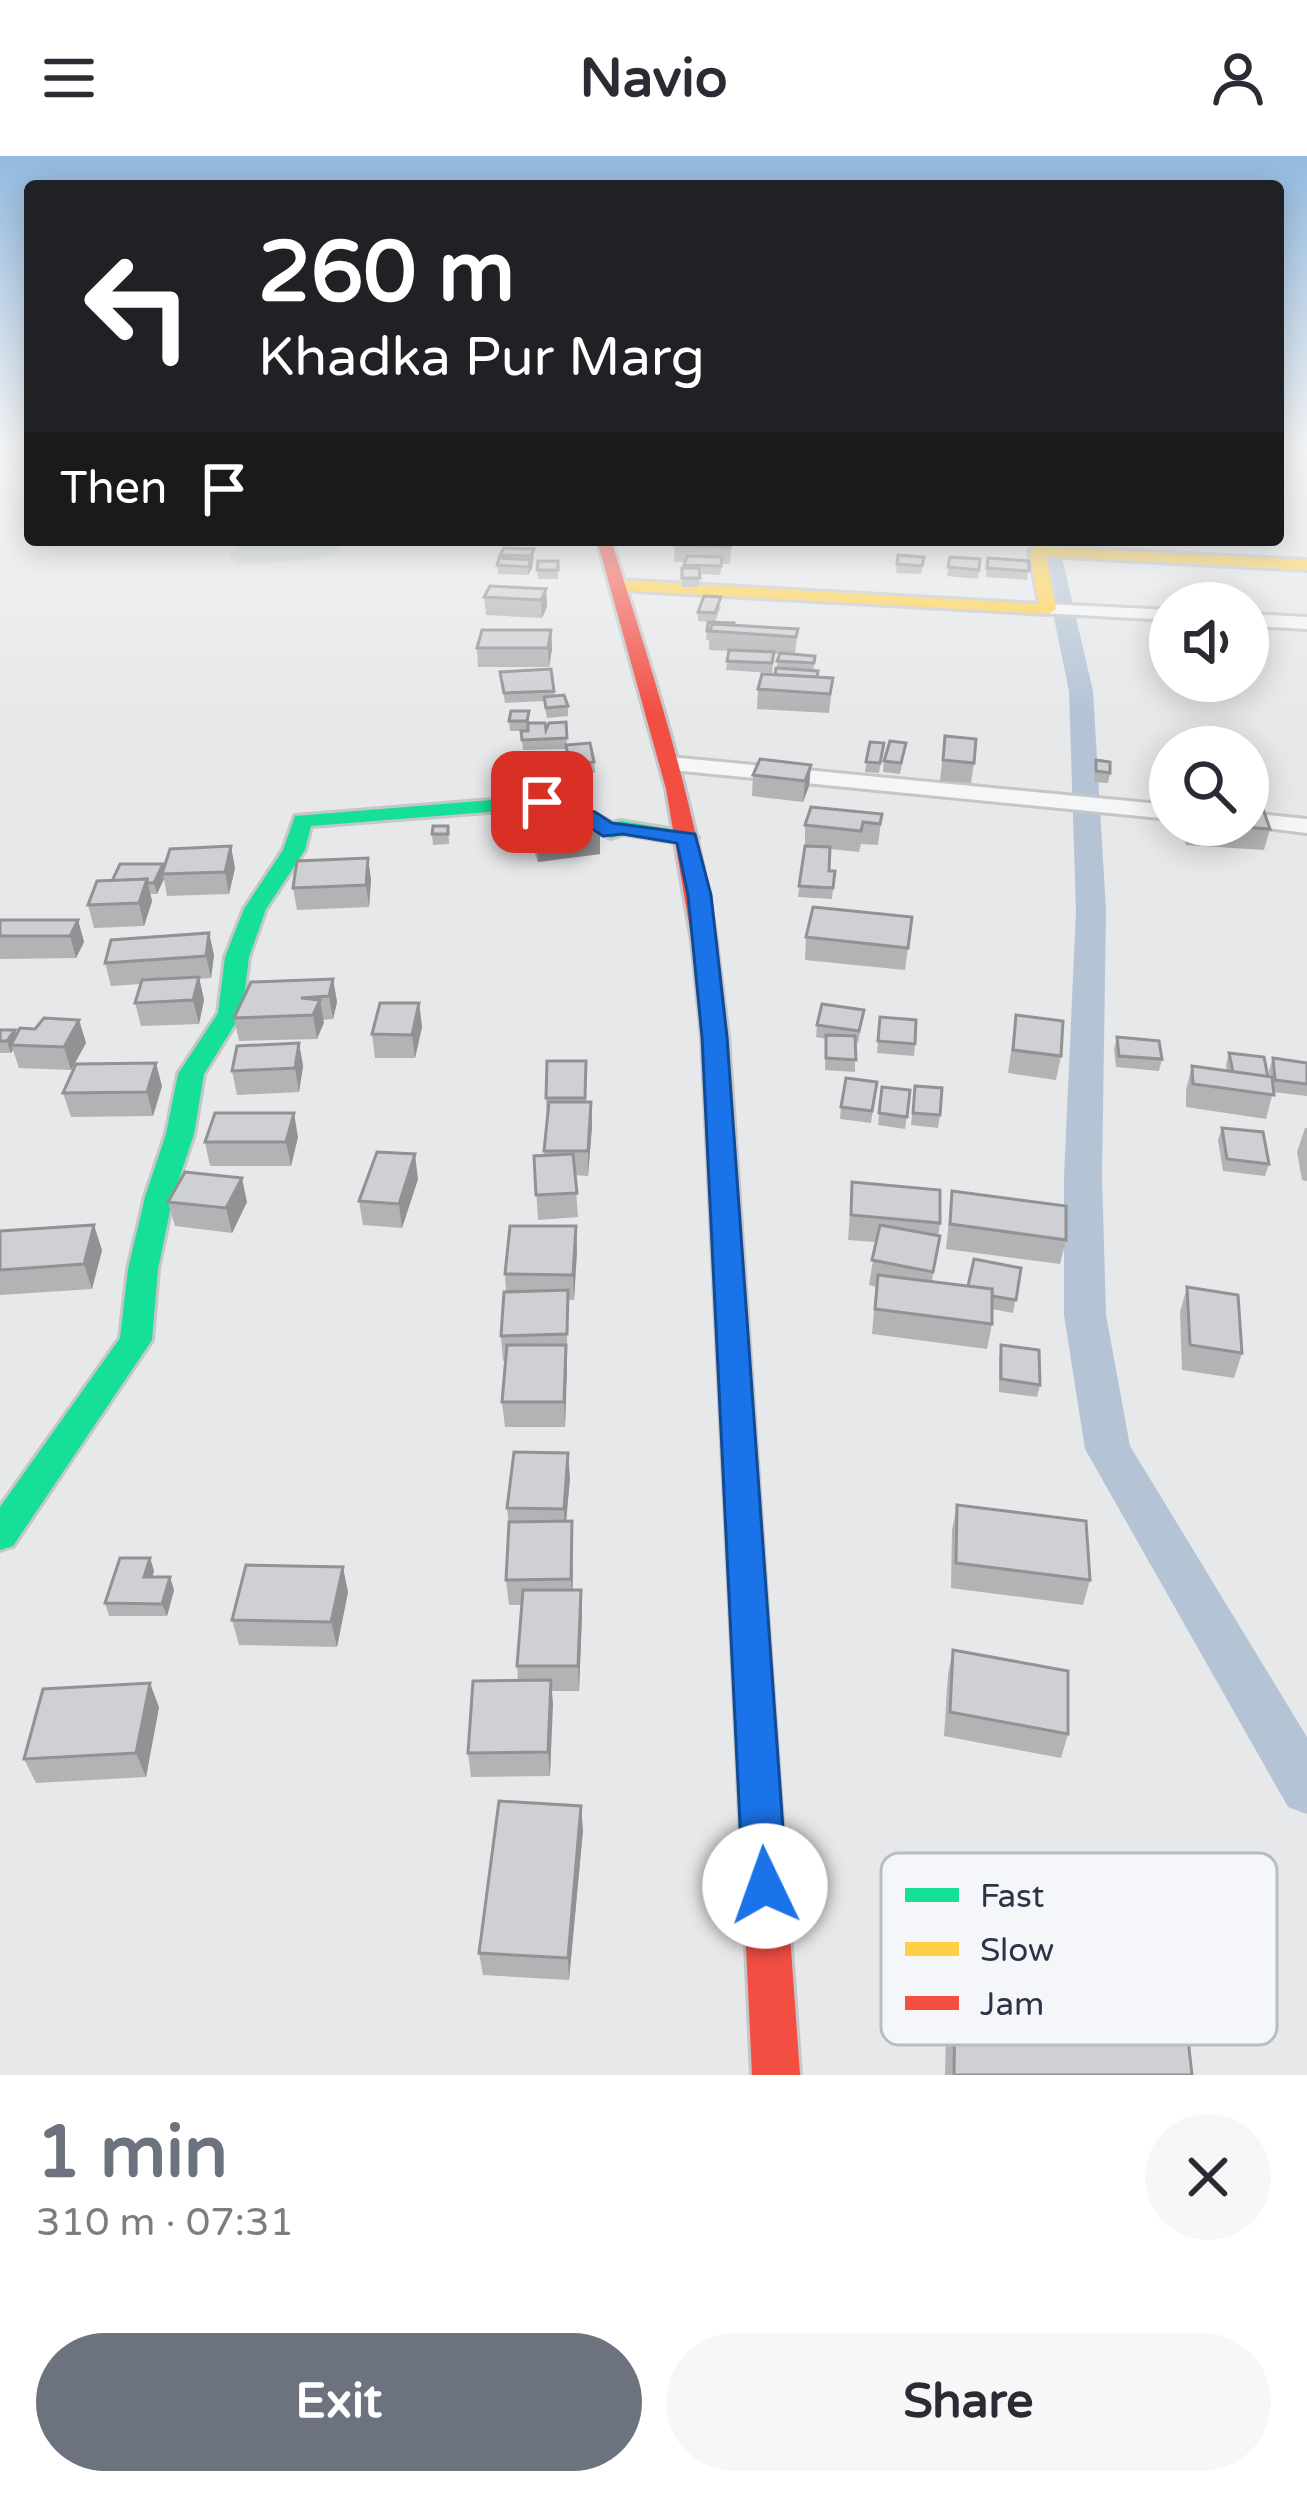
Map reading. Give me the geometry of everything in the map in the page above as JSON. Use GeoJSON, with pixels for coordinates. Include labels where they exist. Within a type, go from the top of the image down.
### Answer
{"type":"FeatureCollection","features":[{"type":"Feature","properties":{"kind":"main road"},"geometry":{"type":"LineString","coordinates":[[606,546],[687,838],[699,895],[715,1037],[776,2075]]}},
{"type":"Feature","properties":{"kind":"main road"},"geometry":{"type":"LineString","coordinates":[[619,585],[1048,609],[1037,551],[1307,565]]}},
{"type":"Feature","properties":{"kind":"main road"},"geometry":{"type":"LineString","coordinates":[[0,1535],[67,1432],[136,1340],[143,1269],[159,1197],[181,1134],[191,1074],[230,1013],[236,957],[255,909],[294,850],[302,820],[542,802],[587,817],[610,832],[621,827],[687,838]]}},
{"type":"Feature","properties":{"kind":"street"},"geometry":{"type":"LineString","coordinates":[[1048,609],[1149,615]]}},
{"type":"Feature","properties":{"kind":"street"},"geometry":{"type":"LineString","coordinates":[[1269,621],[1307,623]]}},
{"type":"Feature","properties":{"kind":"street"},"geometry":{"type":"LineString","coordinates":[[670,764],[1149,810]]}},
{"type":"Feature","properties":{"kind":"street"},"geometry":{"type":"LineString","coordinates":[[1269,822],[1307,826]]}},
{"type":"Feature","properties":{"kind":"shaded area"},"geometry":{"type":"Polygon","coordinates":[[[240,546],[338,546],[341,550],[321,559],[236,565],[229,554],[240,546]]]}},
{"type":"Feature","properties":{"kind":"building"},"geometry":{"type":"Polygon","coordinates":[[[504,548],[534,549],[531,556],[500,555],[504,548]]]}},
{"type":"Feature","properties":{"kind":"building"},"geometry":{"type":"Polygon","coordinates":[[[898,555],[924,557],[922,566],[897,564],[898,555]]]}},
{"type":"Feature","properties":{"kind":"building"},"geometry":{"type":"Polygon","coordinates":[[[687,556],[722,557],[721,566],[684,565],[687,556]]]}},
{"type":"Feature","properties":{"kind":"building"},"geometry":{"type":"Polygon","coordinates":[[[950,557],[980,559],[979,570],[948,567],[950,557]]]}},
{"type":"Feature","properties":{"kind":"building"},"geometry":{"type":"Polygon","coordinates":[[[499,558],[531,560],[528,567],[497,565],[499,558]]]}},
{"type":"Feature","properties":{"kind":"building"},"geometry":{"type":"Polygon","coordinates":[[[988,558],[1029,561],[1029,571],[987,568],[988,558]]]}},
{"type":"Feature","properties":{"kind":"building"},"geometry":{"type":"Polygon","coordinates":[[[538,561],[558,561],[558,570],[537,570],[538,561]]]}},
{"type":"Feature","properties":{"kind":"building"},"geometry":{"type":"Polygon","coordinates":[[[682,568],[699,568],[700,578],[682,578],[682,568]]]}},
{"type":"Feature","properties":{"kind":"building"},"geometry":{"type":"Polygon","coordinates":[[[490,586],[546,589],[541,600],[484,597],[490,586]]]}},
{"type":"Feature","properties":{"kind":"building"},"geometry":{"type":"Polygon","coordinates":[[[704,596],[721,597],[715,613],[698,612],[704,596]]]}},
{"type":"Feature","properties":{"kind":"building"},"geometry":{"type":"Polygon","coordinates":[[[712,624],[798,629],[796,637],[710,631],[712,624]]]}},
{"type":"Feature","properties":{"kind":"building"},"geometry":{"type":"Polygon","coordinates":[[[482,630],[551,630],[548,648],[477,648],[482,630]]]}},
{"type":"Feature","properties":{"kind":"building"},"geometry":{"type":"Polygon","coordinates":[[[729,650],[774,652],[772,663],[727,661],[729,650]]]}},
{"type":"Feature","properties":{"kind":"building"},"geometry":{"type":"Polygon","coordinates":[[[780,653],[815,656],[814,663],[777,661],[780,653]]]}},
{"type":"Feature","properties":{"kind":"building"},"geometry":{"type":"Polygon","coordinates":[[[776,668],[818,671],[817,677],[775,675],[776,668]]]}},
{"type":"Feature","properties":{"kind":"building"},"geometry":{"type":"Polygon","coordinates":[[[551,669],[554,691],[504,693],[500,672],[551,669]]]}},
{"type":"Feature","properties":{"kind":"building"},"geometry":{"type":"Polygon","coordinates":[[[762,674],[833,678],[830,694],[758,689],[762,674]]]}},
{"type":"Feature","properties":{"kind":"building"},"geometry":{"type":"Polygon","coordinates":[[[564,695],[568,706],[546,708],[544,697],[564,695]]]}},
{"type":"Feature","properties":{"kind":"building"},"geometry":{"type":"Polygon","coordinates":[[[511,711],[529,711],[527,721],[509,721],[511,711]]]}},
{"type":"Feature","properties":{"kind":"building"},"geometry":{"type":"Polygon","coordinates":[[[566,722],[567,738],[522,740],[521,731],[528,731],[528,723],[545,723],[546,730],[549,723],[566,722]]]}},
{"type":"Feature","properties":{"kind":"building"},"geometry":{"type":"Polygon","coordinates":[[[945,736],[976,739],[974,763],[943,760],[945,736]]]}},
{"type":"Feature","properties":{"kind":"building"},"geometry":{"type":"Polygon","coordinates":[[[890,741],[906,743],[901,763],[884,761],[890,741]]]}},
{"type":"Feature","properties":{"kind":"building"},"geometry":{"type":"Polygon","coordinates":[[[870,742],[884,743],[880,763],[866,762],[870,742]]]}},
{"type":"Feature","properties":{"kind":"building"},"geometry":{"type":"Polygon","coordinates":[[[590,743],[594,762],[569,764],[566,745],[590,743]]]}},
{"type":"Feature","properties":{"kind":"building"},"geometry":{"type":"Polygon","coordinates":[[[760,759],[811,765],[805,781],[753,775],[760,759]]]}},
{"type":"Feature","properties":{"kind":"building"},"geometry":{"type":"Polygon","coordinates":[[[1096,760],[1110,762],[1110,773],[1096,771],[1096,760]]]}},
{"type":"Feature","properties":{"kind":"building"},"geometry":{"type":"Polygon","coordinates":[[[558,768],[577,768],[576,778],[557,778],[558,768]]]}},
{"type":"Feature","properties":{"kind":"building"},"geometry":{"type":"Polygon","coordinates":[[[811,807],[882,814],[880,824],[863,822],[861,831],[805,825],[811,807]]]}},
{"type":"Feature","properties":{"kind":"building"},"geometry":{"type":"Polygon","coordinates":[[[589,810],[600,833],[537,840],[528,817],[589,810]]]}},
{"type":"Feature","properties":{"kind":"building"},"geometry":{"type":"Polygon","coordinates":[[[433,826],[448,826],[448,834],[432,834],[433,826]]]}},
{"type":"Feature","properties":{"kind":"building"},"geometry":{"type":"Polygon","coordinates":[[[231,846],[225,872],[162,874],[170,849],[231,846]]]}},
{"type":"Feature","properties":{"kind":"building"},"geometry":{"type":"Polygon","coordinates":[[[805,846],[830,847],[833,888],[799,886],[805,846]]]}},
{"type":"Feature","properties":{"kind":"building"},"geometry":{"type":"Polygon","coordinates":[[[368,858],[366,885],[293,888],[297,861],[368,858]]]}},
{"type":"Feature","properties":{"kind":"building"},"geometry":{"type":"Polygon","coordinates":[[[120,864],[163,864],[154,883],[147,883],[147,879],[112,881],[120,864]]]}},
{"type":"Feature","properties":{"kind":"building"},"geometry":{"type":"Polygon","coordinates":[[[147,879],[139,903],[88,905],[97,881],[147,879]]]}},
{"type":"Feature","properties":{"kind":"building"},"geometry":{"type":"Polygon","coordinates":[[[813,907],[912,917],[908,948],[806,937],[813,907]]]}},
{"type":"Feature","properties":{"kind":"building"},"geometry":{"type":"Polygon","coordinates":[[[0,920],[78,920],[70,936],[0,936],[0,920]]]}},
{"type":"Feature","properties":{"kind":"building"},"geometry":{"type":"Polygon","coordinates":[[[209,933],[206,956],[105,963],[111,940],[209,933]]]}},
{"type":"Feature","properties":{"kind":"building"},"geometry":{"type":"Polygon","coordinates":[[[199,977],[193,1000],[135,1003],[142,980],[199,977]]]}},
{"type":"Feature","properties":{"kind":"building"},"geometry":{"type":"Polygon","coordinates":[[[333,979],[329,996],[301,998],[320,1000],[313,1015],[234,1018],[251,982],[333,979]]]}},
{"type":"Feature","properties":{"kind":"building"},"geometry":{"type":"Polygon","coordinates":[[[380,1003],[419,1003],[412,1035],[372,1034],[380,1003]]]}},
{"type":"Feature","properties":{"kind":"building"},"geometry":{"type":"Polygon","coordinates":[[[822,1004],[864,1010],[859,1031],[817,1025],[822,1004]]]}},
{"type":"Feature","properties":{"kind":"building"},"geometry":{"type":"Polygon","coordinates":[[[1016,1015],[1063,1021],[1061,1056],[1013,1050],[1016,1015]]]}},
{"type":"Feature","properties":{"kind":"building"},"geometry":{"type":"Polygon","coordinates":[[[880,1017],[916,1020],[915,1044],[878,1041],[880,1017]]]}},
{"type":"Feature","properties":{"kind":"building"},"geometry":{"type":"Polygon","coordinates":[[[44,1018],[79,1020],[64,1047],[11,1045],[20,1028],[35,1029],[44,1018]]]}},
{"type":"Feature","properties":{"kind":"building"},"geometry":{"type":"Polygon","coordinates":[[[0,1030],[15,1030],[7,1041],[0,1041],[0,1030]]]}},
{"type":"Feature","properties":{"kind":"building"},"geometry":{"type":"Polygon","coordinates":[[[826,1035],[855,1036],[856,1060],[826,1058],[826,1035]]]}},
{"type":"Feature","properties":{"kind":"building"},"geometry":{"type":"Polygon","coordinates":[[[1117,1037],[1159,1041],[1162,1059],[1119,1056],[1117,1037]]]}},
{"type":"Feature","properties":{"kind":"building"},"geometry":{"type":"Polygon","coordinates":[[[299,1043],[295,1068],[232,1071],[237,1046],[299,1043]]]}},
{"type":"Feature","properties":{"kind":"building"},"geometry":{"type":"Polygon","coordinates":[[[1229,1053],[1264,1057],[1268,1077],[1233,1072],[1229,1053]]]}},
{"type":"Feature","properties":{"kind":"building"},"geometry":{"type":"Polygon","coordinates":[[[1273,1058],[1307,1063],[1307,1084],[1275,1080],[1273,1058]]]}},
{"type":"Feature","properties":{"kind":"building"},"geometry":{"type":"Polygon","coordinates":[[[547,1061],[586,1061],[585,1098],[546,1098],[547,1061]]]}},
{"type":"Feature","properties":{"kind":"building"},"geometry":{"type":"Polygon","coordinates":[[[156,1063],[147,1092],[63,1093],[76,1064],[156,1063]]]}},
{"type":"Feature","properties":{"kind":"building"},"geometry":{"type":"Polygon","coordinates":[[[1192,1066],[1272,1077],[1274,1095],[1193,1084],[1192,1066]]]}},
{"type":"Feature","properties":{"kind":"building"},"geometry":{"type":"Polygon","coordinates":[[[846,1078],[877,1082],[872,1111],[841,1107],[846,1078]]]}},
{"type":"Feature","properties":{"kind":"building"},"geometry":{"type":"Polygon","coordinates":[[[915,1086],[942,1088],[940,1115],[913,1113],[915,1086]]]}},
{"type":"Feature","properties":{"kind":"building"},"geometry":{"type":"Polygon","coordinates":[[[882,1087],[910,1090],[907,1117],[879,1113],[882,1087]]]}},
{"type":"Feature","properties":{"kind":"building"},"geometry":{"type":"Polygon","coordinates":[[[549,1102],[591,1102],[588,1151],[544,1151],[549,1102]]]}},
{"type":"Feature","properties":{"kind":"building"},"geometry":{"type":"Polygon","coordinates":[[[215,1113],[294,1113],[286,1142],[205,1142],[215,1113]]]}},
{"type":"Feature","properties":{"kind":"building"},"geometry":{"type":"Polygon","coordinates":[[[1222,1128],[1263,1132],[1269,1164],[1227,1159],[1222,1128]]]}},
{"type":"Feature","properties":{"kind":"building"},"geometry":{"type":"Polygon","coordinates":[[[377,1152],[415,1154],[399,1204],[359,1201],[377,1152]]]}},
{"type":"Feature","properties":{"kind":"building"},"geometry":{"type":"Polygon","coordinates":[[[573,1154],[577,1193],[536,1195],[534,1156],[573,1154]]]}},
{"type":"Feature","properties":{"kind":"building"},"geometry":{"type":"Polygon","coordinates":[[[185,1172],[242,1178],[226,1208],[168,1202],[185,1172]]]}},
{"type":"Feature","properties":{"kind":"building"},"geometry":{"type":"Polygon","coordinates":[[[852,1182],[940,1190],[940,1223],[851,1215],[852,1182]]]}},
{"type":"Feature","properties":{"kind":"building"},"geometry":{"type":"Polygon","coordinates":[[[952,1191],[1066,1206],[1066,1240],[950,1224],[952,1191]]]}},
{"type":"Feature","properties":{"kind":"building"},"geometry":{"type":"Polygon","coordinates":[[[94,1225],[84,1264],[0,1270],[0,1231],[94,1225]]]}},
{"type":"Feature","properties":{"kind":"building"},"geometry":{"type":"Polygon","coordinates":[[[880,1225],[940,1236],[933,1272],[872,1260],[880,1225]]]}},
{"type":"Feature","properties":{"kind":"building"},"geometry":{"type":"Polygon","coordinates":[[[510,1226],[576,1226],[573,1275],[505,1274],[510,1226]]]}},
{"type":"Feature","properties":{"kind":"building"},"geometry":{"type":"Polygon","coordinates":[[[974,1259],[1021,1268],[1016,1300],[992,1296],[992,1289],[968,1286],[974,1259]]]}},
{"type":"Feature","properties":{"kind":"building"},"geometry":{"type":"Polygon","coordinates":[[[878,1275],[992,1289],[992,1324],[875,1309],[878,1275]]]}},
{"type":"Feature","properties":{"kind":"building"},"geometry":{"type":"Polygon","coordinates":[[[1187,1287],[1238,1295],[1242,1353],[1190,1345],[1187,1287]]]}},
{"type":"Feature","properties":{"kind":"building"},"geometry":{"type":"Polygon","coordinates":[[[568,1290],[567,1334],[501,1336],[504,1292],[568,1290]]]}},
{"type":"Feature","properties":{"kind":"building"},"geometry":{"type":"Polygon","coordinates":[[[507,1345],[566,1345],[564,1402],[502,1402],[507,1345]]]}},
{"type":"Feature","properties":{"kind":"building"},"geometry":{"type":"Polygon","coordinates":[[[1001,1345],[1039,1350],[1040,1385],[1001,1379],[1001,1345]]]}},
{"type":"Feature","properties":{"kind":"building"},"geometry":{"type":"Polygon","coordinates":[[[514,1452],[568,1453],[564,1509],[507,1508],[514,1452]]]}},
{"type":"Feature","properties":{"kind":"building"},"geometry":{"type":"Polygon","coordinates":[[[957,1505],[1086,1521],[1090,1580],[956,1563],[957,1505]]]}},
{"type":"Feature","properties":{"kind":"building"},"geometry":{"type":"Polygon","coordinates":[[[572,1521],[571,1579],[506,1580],[509,1522],[572,1521]]]}},
{"type":"Feature","properties":{"kind":"building"},"geometry":{"type":"Polygon","coordinates":[[[120,1558],[150,1558],[144,1577],[170,1577],[162,1604],[105,1603],[120,1558]]]}},
{"type":"Feature","properties":{"kind":"building"},"geometry":{"type":"Polygon","coordinates":[[[246,1565],[343,1567],[331,1622],[232,1620],[246,1565]]]}},
{"type":"Feature","properties":{"kind":"building"},"geometry":{"type":"Polygon","coordinates":[[[523,1590],[581,1590],[578,1666],[517,1666],[523,1590]]]}},
{"type":"Feature","properties":{"kind":"building"},"geometry":{"type":"Polygon","coordinates":[[[953,1650],[1068,1671],[1068,1734],[950,1712],[953,1650]]]}},
{"type":"Feature","properties":{"kind":"building"},"geometry":{"type":"Polygon","coordinates":[[[551,1680],[548,1752],[468,1753],[473,1681],[551,1680]]]}},
{"type":"Feature","properties":{"kind":"building"},"geometry":{"type":"Polygon","coordinates":[[[150,1683],[136,1753],[24,1759],[43,1689],[150,1683]]]}},
{"type":"Feature","properties":{"kind":"building"},"geometry":{"type":"Polygon","coordinates":[[[499,1801],[581,1806],[568,1958],[479,1953],[499,1801]]]}},
{"type":"Feature","properties":{"kind":"building"},"geometry":{"type":"Polygon","coordinates":[[[954,2045],[1189,2045],[1192,2075],[954,2075],[954,2045]]]}},
{"type":"Feature","properties":{"kind":"waterway"},"geometry":{"type":"LineString","coordinates":[[1049,546],[1081,691],[1091,911],[1083,1177],[1085,1315],[1108,1449],[1307,1788]]}},
{"type":"Feature","properties":{"kind":"traffic: fast"},"geometry":{"type":"LineString","coordinates":[[0,1535],[136,1340],[143,1269],[159,1197],[180,1134],[191,1074],[230,1013],[237,957],[255,909],[294,850],[302,820],[542,802],[587,817],[611,832],[621,827],[687,838]]}},
{"type":"Feature","properties":{"kind":"traffic: fast"},"geometry":{"type":"LineString","coordinates":[[704,941],[715,1037],[752,1667]]}},
{"type":"Feature","properties":{"kind":"traffic: slow"},"geometry":{"type":"LineString","coordinates":[[618,585],[1048,609],[1037,551],[1307,565]]}},
{"type":"Feature","properties":{"kind":"traffic: jam"},"geometry":{"type":"LineString","coordinates":[[606,546],[676,789],[704,941]]}},
{"type":"Feature","properties":{"kind":"traffic: jam"},"geometry":{"type":"LineString","coordinates":[[752,1667],[776,2075]]}},
{"type":"Feature","properties":{"kind":"route"},"geometry":{"type":"LineString","coordinates":[[542,802],[587,817],[610,832],[621,827],[687,838],[699,895],[715,1037],[765,1886]]}}]}
